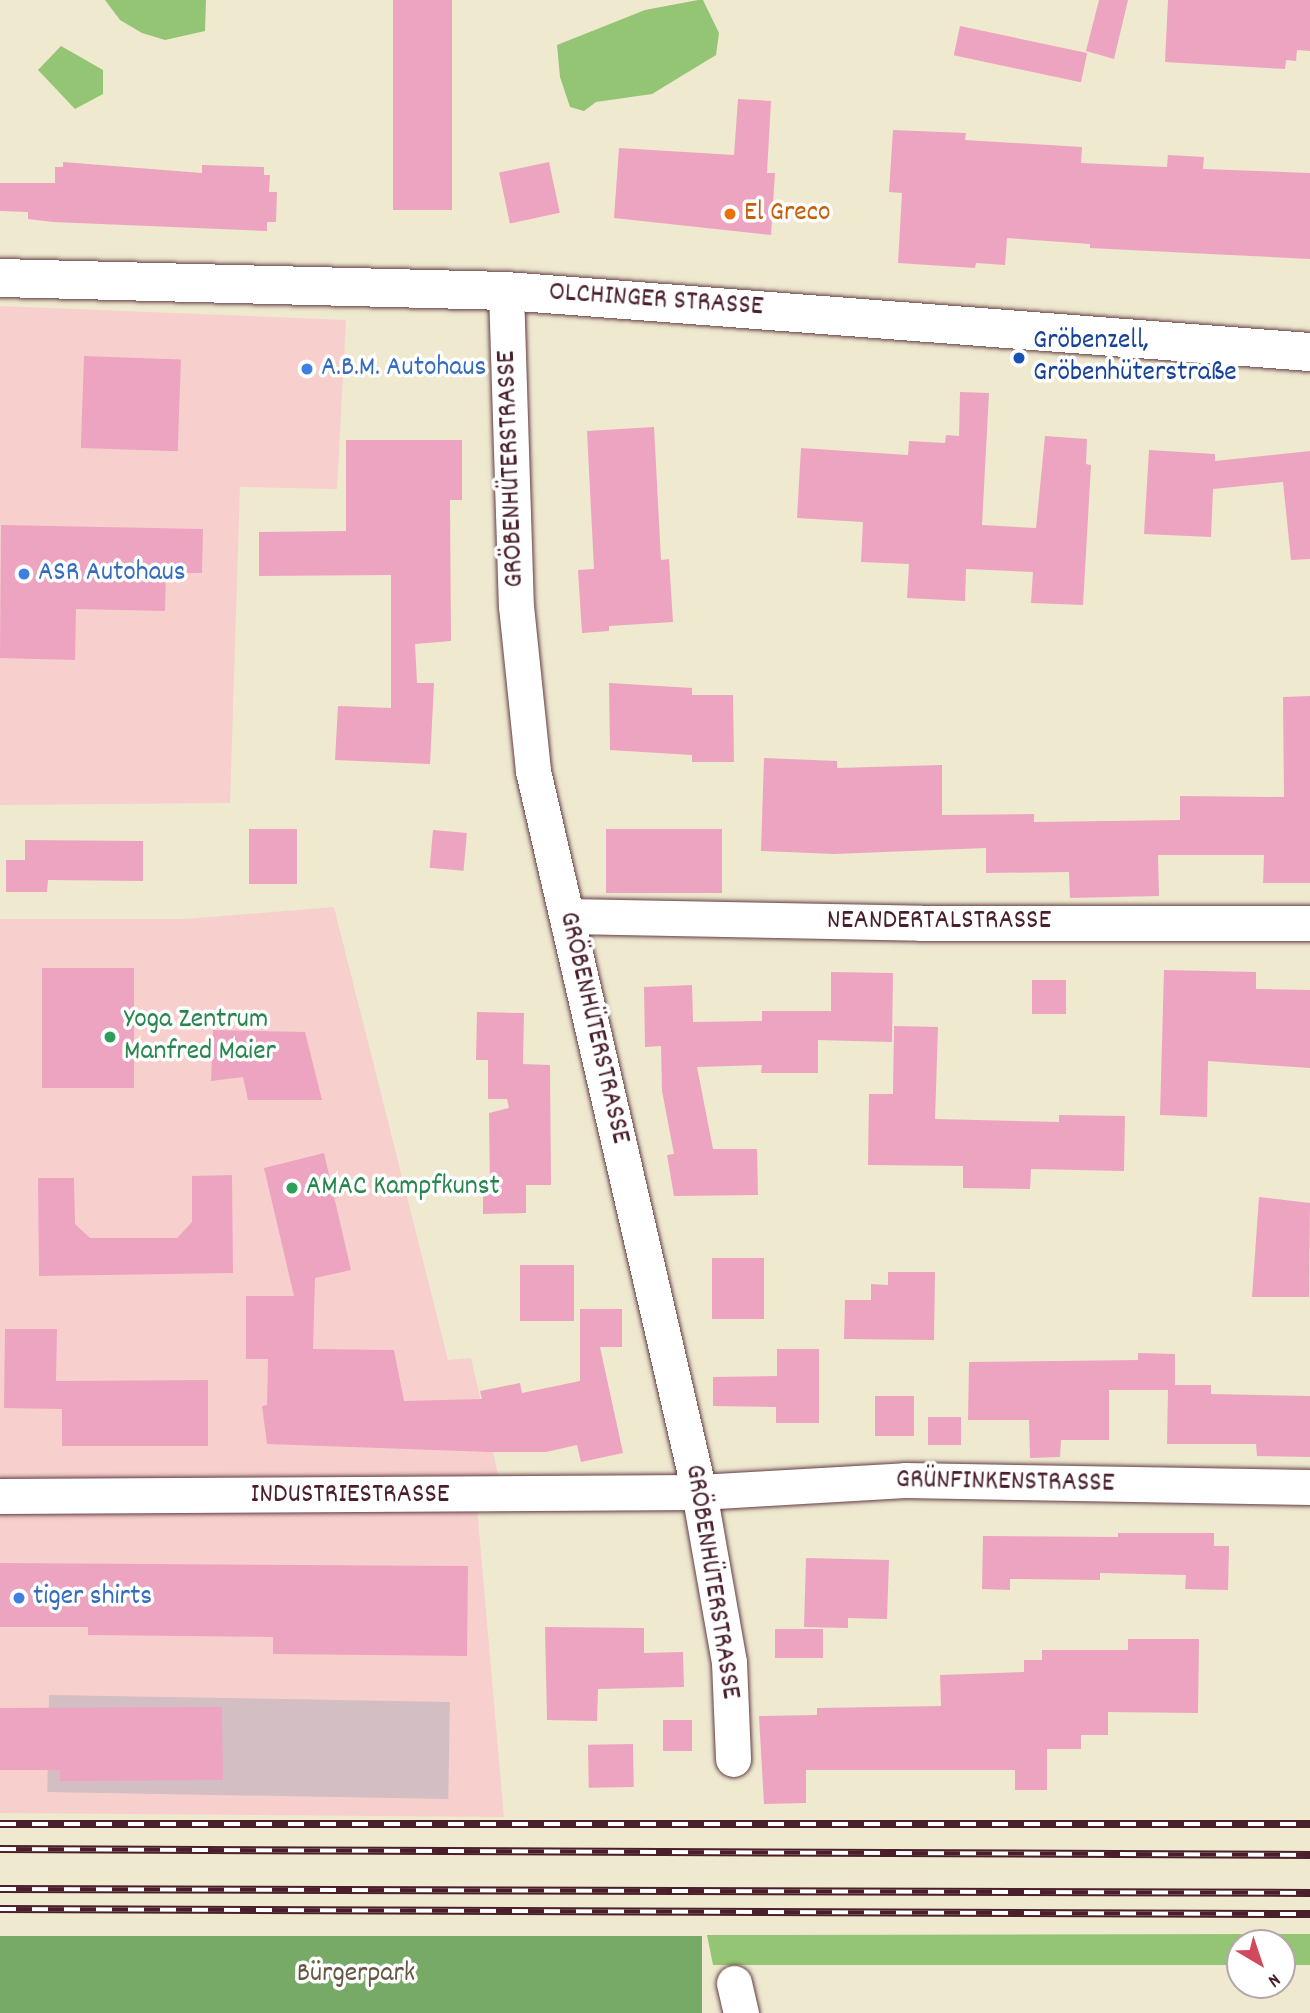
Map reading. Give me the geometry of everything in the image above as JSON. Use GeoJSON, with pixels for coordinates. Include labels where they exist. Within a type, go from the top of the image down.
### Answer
{"type":"FeatureCollection","features":[{"type":"Feature","properties":{"kind":"main road","name":"OLCHINGER STRASSE"},"geometry":{"type":"LineString","coordinates":[[0,278],[506,291],[1310,352]]}},
{"type":"Feature","properties":{"kind":"street","name":"GRÖBENHÜTERSTRASSE"},"geometry":{"type":"LineString","coordinates":[[506,291],[516,606],[533,771],[699,1492],[729,1662],[733,1759]]}},
{"type":"Feature","properties":{"kind":"street","name":"NEANDERTALSTRASSE"},"geometry":{"type":"LineString","coordinates":[[568,916],[921,923],[1310,923]]}},
{"type":"Feature","properties":{"kind":"street","name":"GRÜNFINKENSTRASSE"},"geometry":{"type":"LineString","coordinates":[[699,1492],[905,1480],[1310,1487]]}},
{"type":"Feature","properties":{"kind":"street","name":"INDUSTRIESTRASSE"},"geometry":{"type":"LineString","coordinates":[[0,1496],[699,1492]]}},
{"type":"Feature","properties":{"kind":"shaded area"},"geometry":{"type":"Polygon","coordinates":[[[0,306],[346,320],[337,489],[240,487],[230,803],[0,805],[0,306]]]}},
{"type":"Feature","properties":{"kind":"shaded area"},"geometry":{"type":"Polygon","coordinates":[[[334,907],[448,1360],[471,1358],[503,1495],[476,1496],[504,1817],[0,1813],[0,919],[185,919],[334,907]]]}},
{"type":"Feature","properties":{"kind":"shaded area"},"geometry":{"type":"Polygon","coordinates":[[[49,1695],[450,1702],[448,1799],[47,1792],[49,1695]]]}},
{"type":"Feature","properties":{"kind":"green space"},"geometry":{"type":"Polygon","coordinates":[[[105,0],[206,0],[205,31],[165,40],[142,33],[120,20],[105,0]]]}},
{"type":"Feature","properties":{"kind":"green space"},"geometry":{"type":"Polygon","coordinates":[[[703,0],[719,33],[716,55],[652,94],[596,102],[584,111],[570,107],[560,77],[557,45],[645,10],[703,0]]]}},
{"type":"Feature","properties":{"kind":"green space"},"geometry":{"type":"Polygon","coordinates":[[[61,46],[103,70],[103,94],[75,109],[38,70],[61,46]]]}},
{"type":"Feature","properties":{"kind":"green space"},"geometry":{"type":"Polygon","coordinates":[[[1226,1934],[1226,1965],[713,1965],[707,1935],[1226,1934]]]}},
{"type":"Feature","properties":{"kind":"green space"},"geometry":{"type":"Polygon","coordinates":[[[1296,1934],[1310,1934],[1310,1965],[1296,1965],[1296,1934]]]}},
{"type":"Feature","properties":{"kind":"green space","name":"Bürgerpark"},"geometry":{"type":"Polygon","coordinates":[[[0,1936],[702,1936],[702,2013],[0,2013],[0,1936]]]}},
{"type":"Feature","properties":{"kind":"building"},"geometry":{"type":"Polygon","coordinates":[[[393,0],[452,0],[452,210],[393,210],[393,0]]]}},
{"type":"Feature","properties":{"kind":"building"},"geometry":{"type":"Polygon","coordinates":[[[1099,0],[1128,0],[1114,59],[1086,51],[1099,0]]]}},
{"type":"Feature","properties":{"kind":"building"},"geometry":{"type":"Polygon","coordinates":[[[1168,0],[1310,0],[1310,51],[1297,50],[1296,61],[1286,60],[1285,69],[1165,62],[1168,0]]]}},
{"type":"Feature","properties":{"kind":"building"},"geometry":{"type":"Polygon","coordinates":[[[960,26],[1087,53],[1081,82],[954,55],[960,26]]]}},
{"type":"Feature","properties":{"kind":"building"},"geometry":{"type":"Polygon","coordinates":[[[738,99],[771,101],[767,173],[775,173],[771,235],[614,218],[619,148],[734,155],[738,99]]]}},
{"type":"Feature","properties":{"kind":"building"},"geometry":{"type":"Polygon","coordinates":[[[893,130],[966,133],[965,140],[1082,147],[1081,163],[1167,167],[1168,155],[1204,157],[1203,169],[1310,173],[1310,259],[1090,248],[1090,244],[1007,238],[1005,265],[976,263],[975,268],[898,263],[902,193],[889,192],[893,130]]]}},
{"type":"Feature","properties":{"kind":"building"},"geometry":{"type":"Polygon","coordinates":[[[63,162],[202,173],[202,165],[264,167],[264,175],[270,175],[269,192],[277,192],[276,222],[267,222],[267,231],[53,222],[28,219],[28,212],[0,211],[0,183],[55,183],[55,167],[63,167],[63,162]]]}},
{"type":"Feature","properties":{"kind":"building"},"geometry":{"type":"Polygon","coordinates":[[[549,162],[560,213],[510,223],[499,173],[549,162]]]}},
{"type":"Feature","properties":{"kind":"building"},"geometry":{"type":"Polygon","coordinates":[[[84,356],[181,359],[178,451],[81,448],[84,356]]]}},
{"type":"Feature","properties":{"kind":"building"},"geometry":{"type":"Polygon","coordinates":[[[960,392],[989,393],[982,525],[1036,528],[1045,436],[1087,439],[1086,464],[1091,465],[1083,605],[1031,603],[1033,572],[966,569],[965,601],[907,598],[909,564],[861,562],[863,522],[797,518],[801,448],[908,455],[909,441],[945,443],[946,435],[959,436],[960,392]]]}},
{"type":"Feature","properties":{"kind":"building"},"geometry":{"type":"Polygon","coordinates":[[[654,427],[661,560],[669,559],[673,622],[609,626],[609,631],[582,633],[578,570],[594,569],[587,431],[654,427]]]}},
{"type":"Feature","properties":{"kind":"building"},"geometry":{"type":"Polygon","coordinates":[[[346,440],[462,440],[462,500],[450,500],[451,641],[415,644],[417,683],[434,683],[430,764],[335,760],[338,706],[391,708],[391,575],[259,576],[259,532],[346,531],[346,440]]]}},
{"type":"Feature","properties":{"kind":"building"},"geometry":{"type":"Polygon","coordinates":[[[1149,450],[1215,454],[1215,461],[1310,451],[1310,559],[1291,560],[1283,482],[1213,489],[1211,537],[1144,534],[1149,450]]]}},
{"type":"Feature","properties":{"kind":"building"},"geometry":{"type":"Polygon","coordinates":[[[1,525],[203,529],[202,573],[166,573],[165,611],[76,609],[75,660],[0,658],[1,525]]]}},
{"type":"Feature","properties":{"kind":"building"},"geometry":{"type":"Polygon","coordinates":[[[609,683],[692,688],[692,695],[733,695],[734,762],[692,762],[692,755],[610,750],[609,683]]]}},
{"type":"Feature","properties":{"kind":"building"},"geometry":{"type":"Polygon","coordinates":[[[1310,696],[1310,883],[1263,883],[1264,855],[1158,855],[1159,896],[1070,898],[1069,872],[986,873],[986,848],[834,854],[761,851],[764,758],[837,761],[837,768],[942,765],[942,815],[1034,814],[1034,822],[1180,820],[1180,796],[1284,797],[1283,697],[1310,696]]]}},
{"type":"Feature","properties":{"kind":"building"},"geometry":{"type":"Polygon","coordinates":[[[249,829],[297,829],[297,884],[249,884],[249,829]]]}},
{"type":"Feature","properties":{"kind":"building"},"geometry":{"type":"Polygon","coordinates":[[[606,829],[722,829],[722,893],[606,893],[606,829]]]}},
{"type":"Feature","properties":{"kind":"building"},"geometry":{"type":"Polygon","coordinates":[[[433,830],[467,833],[464,871],[430,868],[433,830]]]}},
{"type":"Feature","properties":{"kind":"building"},"geometry":{"type":"Polygon","coordinates":[[[25,840],[143,841],[143,881],[48,880],[47,892],[6,892],[6,860],[25,860],[25,840]]]}},
{"type":"Feature","properties":{"kind":"building"},"geometry":{"type":"Polygon","coordinates":[[[42,968],[134,968],[134,1088],[42,1088],[42,968]]]}},
{"type":"Feature","properties":{"kind":"building"},"geometry":{"type":"Polygon","coordinates":[[[1164,970],[1256,972],[1256,989],[1310,990],[1310,1068],[1208,1061],[1207,1117],[1160,1115],[1164,970]]]}},
{"type":"Feature","properties":{"kind":"building"},"geometry":{"type":"Polygon","coordinates":[[[831,972],[893,973],[892,1042],[818,1040],[818,1073],[761,1073],[762,1065],[697,1067],[713,1149],[757,1149],[758,1195],[674,1196],[667,1155],[674,1154],[662,1091],[661,1046],[645,1047],[644,987],[692,985],[693,1022],[762,1021],[762,1011],[831,1011],[831,972]]]}},
{"type":"Feature","properties":{"kind":"building"},"geometry":{"type":"Polygon","coordinates":[[[1032,980],[1066,980],[1066,1014],[1032,1014],[1032,980]]]}},
{"type":"Feature","properties":{"kind":"building"},"geometry":{"type":"Polygon","coordinates":[[[477,1012],[524,1013],[523,1064],[550,1065],[551,1185],[526,1185],[526,1213],[483,1214],[483,1186],[490,1186],[489,1113],[509,1108],[507,1099],[488,1099],[488,1060],[476,1060],[477,1012]]]}},
{"type":"Feature","properties":{"kind":"building"},"geometry":{"type":"Polygon","coordinates":[[[894,1026],[938,1027],[935,1119],[1059,1122],[1059,1115],[1125,1116],[1124,1171],[1031,1169],[1030,1189],[963,1188],[963,1166],[868,1165],[869,1094],[893,1094],[894,1026]]]}},
{"type":"Feature","properties":{"kind":"building"},"geometry":{"type":"Polygon","coordinates":[[[213,1030],[305,1032],[322,1100],[248,1100],[243,1077],[211,1081],[213,1030]]]}},
{"type":"Feature","properties":{"kind":"building"},"geometry":{"type":"Polygon","coordinates":[[[324,1153],[351,1270],[315,1278],[313,1349],[394,1350],[404,1401],[482,1399],[480,1391],[520,1383],[522,1393],[580,1381],[580,1309],[622,1309],[622,1347],[600,1347],[623,1453],[581,1462],[577,1445],[546,1452],[490,1452],[267,1444],[262,1406],[267,1405],[268,1359],[246,1359],[246,1296],[294,1296],[264,1168],[324,1153]]]}},
{"type":"Feature","properties":{"kind":"building"},"geometry":{"type":"Polygon","coordinates":[[[232,1175],[233,1273],[39,1276],[38,1178],[74,1178],[75,1224],[90,1238],[177,1238],[192,1222],[192,1176],[232,1175]]]}},
{"type":"Feature","properties":{"kind":"building"},"geometry":{"type":"Polygon","coordinates":[[[1259,1197],[1310,1203],[1309,1297],[1252,1297],[1259,1197]]]}},
{"type":"Feature","properties":{"kind":"building"},"geometry":{"type":"Polygon","coordinates":[[[712,1258],[764,1258],[764,1319],[712,1319],[712,1258]]]}},
{"type":"Feature","properties":{"kind":"building"},"geometry":{"type":"Polygon","coordinates":[[[520,1265],[574,1265],[574,1321],[520,1321],[520,1265]]]}},
{"type":"Feature","properties":{"kind":"building"},"geometry":{"type":"Polygon","coordinates":[[[888,1272],[935,1272],[934,1340],[844,1339],[845,1300],[871,1300],[871,1284],[888,1285],[888,1272]]]}},
{"type":"Feature","properties":{"kind":"building"},"geometry":{"type":"Polygon","coordinates":[[[5,1329],[57,1329],[56,1381],[208,1380],[208,1446],[62,1446],[62,1409],[4,1408],[5,1329]]]}},
{"type":"Feature","properties":{"kind":"building"},"geometry":{"type":"Polygon","coordinates":[[[777,1349],[819,1349],[819,1423],[776,1423],[776,1407],[713,1406],[713,1377],[777,1376],[777,1349]]]}},
{"type":"Feature","properties":{"kind":"building"},"geometry":{"type":"Polygon","coordinates":[[[1138,1353],[1175,1354],[1175,1385],[1211,1385],[1211,1394],[1310,1396],[1310,1457],[1257,1456],[1256,1444],[1167,1444],[1168,1390],[1109,1390],[1109,1440],[1061,1440],[1060,1457],[1030,1458],[1029,1420],[968,1420],[969,1362],[1138,1360],[1138,1353]]]}},
{"type":"Feature","properties":{"kind":"building"},"geometry":{"type":"Polygon","coordinates":[[[875,1396],[914,1396],[914,1436],[875,1436],[875,1396]]]}},
{"type":"Feature","properties":{"kind":"building"},"geometry":{"type":"Polygon","coordinates":[[[928,1417],[961,1417],[961,1445],[928,1445],[928,1417]]]}},
{"type":"Feature","properties":{"kind":"building"},"geometry":{"type":"Polygon","coordinates":[[[1118,1533],[1214,1533],[1214,1546],[1229,1546],[1228,1590],[1185,1589],[1186,1575],[1100,1573],[1100,1580],[1010,1579],[1010,1590],[982,1589],[983,1536],[1118,1537],[1118,1533]]]}},
{"type":"Feature","properties":{"kind":"building"},"geometry":{"type":"Polygon","coordinates":[[[806,1558],[889,1560],[887,1619],[848,1618],[848,1628],[804,1627],[806,1558]]]}},
{"type":"Feature","properties":{"kind":"building"},"geometry":{"type":"Polygon","coordinates":[[[0,1563],[468,1566],[467,1656],[273,1654],[273,1637],[88,1635],[88,1627],[0,1627],[0,1563]]]}},
{"type":"Feature","properties":{"kind":"building"},"geometry":{"type":"Polygon","coordinates":[[[545,1627],[644,1628],[644,1653],[683,1652],[684,1687],[598,1689],[597,1721],[547,1720],[545,1627]]]}},
{"type":"Feature","properties":{"kind":"building"},"geometry":{"type":"Polygon","coordinates":[[[775,1629],[823,1629],[823,1658],[775,1658],[775,1629]]]}},
{"type":"Feature","properties":{"kind":"building"},"geometry":{"type":"Polygon","coordinates":[[[1128,1639],[1199,1639],[1198,1713],[1108,1712],[1108,1735],[1081,1735],[1081,1749],[1047,1749],[1047,1790],[1015,1790],[1015,1770],[806,1770],[806,1803],[764,1804],[759,1716],[817,1715],[817,1708],[941,1706],[940,1675],[1024,1672],[1024,1660],[1042,1660],[1042,1650],[1128,1650],[1128,1639]]]}},
{"type":"Feature","properties":{"kind":"building"},"geometry":{"type":"Polygon","coordinates":[[[222,1707],[223,1780],[60,1781],[60,1770],[0,1770],[0,1708],[222,1707]]]}},
{"type":"Feature","properties":{"kind":"building"},"geometry":{"type":"Polygon","coordinates":[[[663,1720],[692,1720],[692,1751],[663,1751],[663,1720]]]}},
{"type":"Feature","properties":{"kind":"building"},"geometry":{"type":"Polygon","coordinates":[[[633,1744],[634,1787],[589,1788],[588,1745],[633,1744]]]}},
{"type":"Feature","properties":{"kind":"railway"},"geometry":{"type":"LineString","coordinates":[[0,1824],[1310,1824]]}},
{"type":"Feature","properties":{"kind":"railway"},"geometry":{"type":"LineString","coordinates":[[0,1849],[1310,1855]]}},
{"type":"Feature","properties":{"kind":"railway"},"geometry":{"type":"LineString","coordinates":[[0,1889],[1310,1893]]}},
{"type":"Feature","properties":{"kind":"railway"},"geometry":{"type":"LineString","coordinates":[[0,1909],[1310,1914]]}},
{"type":"Feature","properties":{"kind":"place","name":"El Greco"},"geometry":{"type":"Point","coordinates":[730,214]}},
{"type":"Feature","properties":{"kind":"place","name":"Gröbenzell, Gröbenhüterstraße"},"geometry":{"type":"Point","coordinates":[1019,358]}},
{"type":"Feature","properties":{"kind":"place","name":"A.B.M. Autohaus"},"geometry":{"type":"Point","coordinates":[307,369]}},
{"type":"Feature","properties":{"kind":"place","name":"ASR Autohaus"},"geometry":{"type":"Point","coordinates":[24,574]}},
{"type":"Feature","properties":{"kind":"place","name":"Yoga Zentrum Manfred Maier"},"geometry":{"type":"Point","coordinates":[110,1037]}},
{"type":"Feature","properties":{"kind":"place","name":"AMAC Kampfkunst"},"geometry":{"type":"Point","coordinates":[292,1188]}},
{"type":"Feature","properties":{"kind":"place","name":"tiger shirts"},"geometry":{"type":"Point","coordinates":[19,1598]}}]}
